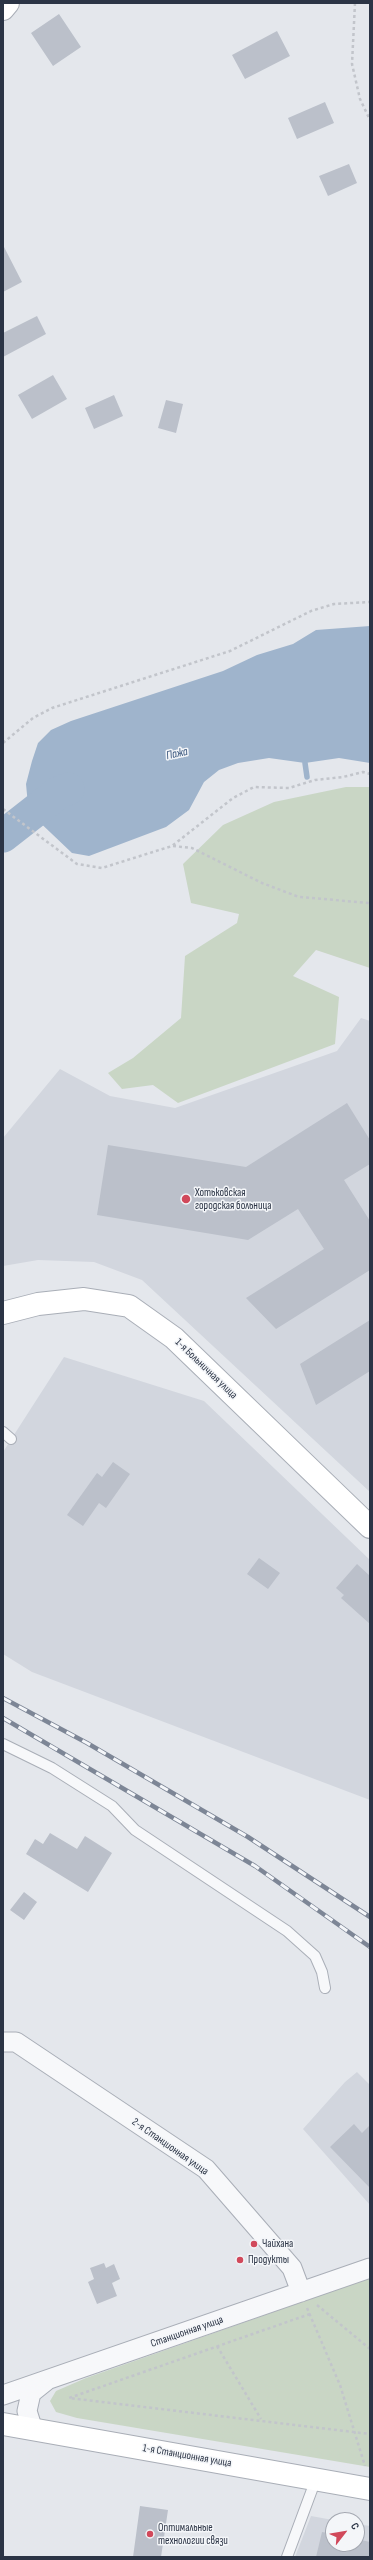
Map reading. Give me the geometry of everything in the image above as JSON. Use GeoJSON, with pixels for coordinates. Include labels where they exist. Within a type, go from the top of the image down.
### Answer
{"type":"FeatureCollection","features":[{"type":"Feature","properties":{"kind":"main road"},"geometry":{"type":"LineString","coordinates":[[3,9],[8,3]]}},
{"type":"Feature","properties":{"kind":"main road","name":"1-я Больничная улица"},"geometry":{"type":"LineString","coordinates":[[3,1313],[59,1300],[84,1299],[129,1306],[174,1338],[370,1527]]}},
{"type":"Feature","properties":{"kind":"main road","name":"1-я Станционная улица"},"geometry":{"type":"LineString","coordinates":[[3,2424],[370,2489]]}},
{"type":"Feature","properties":{"kind":"street","name":"2-я Станционная улица"},"geometry":{"type":"LineString","coordinates":[[3,2042],[16,2042],[206,2169],[292,2268],[301,2292]]}},
{"type":"Feature","properties":{"kind":"street","name":"Станционная улица"},"geometry":{"type":"LineString","coordinates":[[3,2395],[370,2268]]}},
{"type":"Feature","properties":{"kind":"street"},"geometry":{"type":"LineString","coordinates":[[33,2430],[27,2411],[31,2393],[47,2380]]}},
{"type":"Feature","properties":{"kind":"lane"},"geometry":{"type":"LineString","coordinates":[[3,1432],[11,1439]]}},
{"type":"Feature","properties":{"kind":"lane"},"geometry":{"type":"LineString","coordinates":[[3,1744],[52,1768],[112,1806],[135,1830],[288,1931],[315,1956],[322,1972],[325,1988]]}},
{"type":"Feature","properties":{"kind":"lane"},"geometry":{"type":"LineString","coordinates":[[286,2557],[316,2479]]}},
{"type":"Feature","properties":{"kind":"path"},"geometry":{"type":"LineString","coordinates":[[355,3],[352,64],[360,99],[370,120]]}},
{"type":"Feature","properties":{"kind":"path"},"geometry":{"type":"LineString","coordinates":[[3,743],[34,718],[52,708],[230,652],[311,611],[334,604],[370,602]]}},
{"type":"Feature","properties":{"kind":"path"},"geometry":{"type":"LineString","coordinates":[[3,809],[30,831],[77,864],[102,868],[172,846],[233,798],[254,787],[289,788],[314,780],[343,778],[363,772],[370,774]]}},
{"type":"Feature","properties":{"kind":"path"},"geometry":{"type":"LineString","coordinates":[[172,846],[192,848],[262,883],[299,897],[370,904]]}},
{"type":"Feature","properties":{"kind":"path"},"geometry":{"type":"LineString","coordinates":[[301,2292],[340,2385],[365,2466]]}},
{"type":"Feature","properties":{"kind":"path"},"geometry":{"type":"LineString","coordinates":[[301,2292],[370,2349]]}},
{"type":"Feature","properties":{"kind":"path"},"geometry":{"type":"LineString","coordinates":[[310,2314],[69,2398],[370,2434]]}},
{"type":"Feature","properties":{"kind":"path"},"geometry":{"type":"LineString","coordinates":[[217,2346],[261,2420]]}},
{"type":"Feature","properties":{"kind":"shaded area","name":"Хотьковская городская больница"},"geometry":{"type":"Polygon","coordinates":[[[361,1018],[370,1021],[370,1492],[142,1280],[94,1262],[38,1260],[3,1266],[3,1138],[60,1069],[110,1096],[175,1108],[337,1051],[361,1018]]]}},
{"type":"Feature","properties":{"kind":"shaded area"},"geometry":{"type":"Polygon","coordinates":[[[64,1357],[204,1401],[370,1560],[370,1800],[32,1672],[3,1654],[3,1452],[64,1357]]]}},
{"type":"Feature","properties":{"kind":"shaded area"},"geometry":{"type":"Polygon","coordinates":[[[357,2072],[370,2085],[370,2205],[303,2129],[345,2082],[357,2072]]]}},
{"type":"Feature","properties":{"kind":"shaded area"},"geometry":{"type":"Polygon","coordinates":[[[311,2516],[325,2519],[325,2552],[365,2552],[365,2525],[370,2526],[370,2557],[295,2557],[311,2516]]]}},
{"type":"Feature","properties":{"kind":"green space"},"geometry":{"type":"Polygon","coordinates":[[[346,787],[370,787],[370,968],[316,950],[293,976],[339,997],[335,1044],[178,1103],[153,1085],[122,1089],[108,1073],[133,1058],[181,1018],[185,956],[237,923],[239,914],[191,903],[183,864],[223,825],[274,802],[346,787]]]}},
{"type":"Feature","properties":{"kind":"green space"},"geometry":{"type":"Polygon","coordinates":[[[370,2278],[370,2467],[77,2418],[56,2412],[50,2401],[56,2391],[86,2378],[370,2278]]]}},
{"type":"Feature","properties":{"kind":"water"},"geometry":{"type":"Polygon","coordinates":[[[370,626],[370,763],[339,758],[305,763],[269,758],[238,763],[219,770],[204,782],[189,810],[166,827],[89,856],[72,853],[31,814],[28,805],[26,784],[38,743],[51,730],[71,721],[223,671],[257,655],[293,644],[316,630],[370,626]]]}},
{"type":"Feature","properties":{"kind":"building"},"geometry":{"type":"Polygon","coordinates":[[[59,14],[81,47],[53,66],[31,33],[59,14]]]}},
{"type":"Feature","properties":{"kind":"building"},"geometry":{"type":"Polygon","coordinates":[[[277,31],[290,56],[245,79],[232,55],[277,31]]]}},
{"type":"Feature","properties":{"kind":"building"},"geometry":{"type":"Polygon","coordinates":[[[325,102],[334,123],[297,139],[288,118],[325,102]]]}},
{"type":"Feature","properties":{"kind":"building"},"geometry":{"type":"Polygon","coordinates":[[[349,164],[357,183],[328,196],[319,176],[349,164]]]}},
{"type":"Feature","properties":{"kind":"building"},"geometry":{"type":"Polygon","coordinates":[[[3,245],[22,282],[3,292],[3,245]]]}},
{"type":"Feature","properties":{"kind":"building"},"geometry":{"type":"Polygon","coordinates":[[[37,316],[46,334],[3,357],[3,333],[37,316]]]}},
{"type":"Feature","properties":{"kind":"building"},"geometry":{"type":"Polygon","coordinates":[[[53,375],[67,399],[32,419],[18,395],[53,375]]]}},
{"type":"Feature","properties":{"kind":"building"},"geometry":{"type":"Polygon","coordinates":[[[114,395],[123,416],[94,429],[85,408],[114,395]]]}},
{"type":"Feature","properties":{"kind":"building"},"geometry":{"type":"Polygon","coordinates":[[[166,400],[183,404],[176,433],[158,428],[166,400]]]}},
{"type":"Feature","properties":{"kind":"building"},"geometry":{"type":"Polygon","coordinates":[[[347,1103],[370,1140],[370,1164],[344,1180],[370,1221],[370,1270],[276,1329],[246,1298],[324,1249],[298,1209],[248,1240],[97,1215],[108,1145],[246,1167],[347,1103]]]}},
{"type":"Feature","properties":{"kind":"building"},"geometry":{"type":"Polygon","coordinates":[[[370,1320],[370,1371],[316,1405],[300,1364],[370,1320]]]}},
{"type":"Feature","properties":{"kind":"building"},"geometry":{"type":"Polygon","coordinates":[[[113,1462],[130,1474],[106,1508],[99,1503],[83,1526],[67,1515],[97,1473],[102,1477],[113,1462]]]}},
{"type":"Feature","properties":{"kind":"building"},"geometry":{"type":"Polygon","coordinates":[[[259,1558],[280,1573],[268,1589],[247,1574],[259,1558]]]}},
{"type":"Feature","properties":{"kind":"building"},"geometry":{"type":"Polygon","coordinates":[[[357,1564],[370,1576],[370,1624],[341,1598],[344,1595],[336,1588],[357,1564]]]}},
{"type":"Feature","properties":{"kind":"building"},"geometry":{"type":"Polygon","coordinates":[[[50,1833],[77,1849],[85,1836],[112,1853],[88,1892],[26,1854],[35,1839],[43,1844],[50,1833]]]}},
{"type":"Feature","properties":{"kind":"building"},"geometry":{"type":"Polygon","coordinates":[[[24,1892],[37,1902],[24,1920],[10,1910],[24,1892]]]}},
{"type":"Feature","properties":{"kind":"building"},"geometry":{"type":"Polygon","coordinates":[[[354,2124],[362,2133],[370,2125],[370,2188],[330,2147],[354,2124]]]}},
{"type":"Feature","properties":{"kind":"building"},"geometry":{"type":"Polygon","coordinates":[[[104,2263],[106,2268],[114,2264],[120,2279],[112,2283],[117,2296],[97,2304],[88,2282],[94,2279],[90,2268],[104,2263]]]}},
{"type":"Feature","properties":{"kind":"building","name":"Оптимальные технологии связи"},"geometry":{"type":"Polygon","coordinates":[[[140,2506],[168,2510],[161,2557],[133,2557],[140,2506]]]}},
{"type":"Feature","properties":{"kind":"building"},"geometry":{"type":"Polygon","coordinates":[[[322,2532],[325,2533],[325,2552],[365,2552],[365,2541],[370,2542],[370,2557],[316,2557],[322,2532]]]}},
{"type":"Feature","properties":{"kind":"waterway"},"geometry":{"type":"LineString","coordinates":[[305,763],[307,777]]}},
{"type":"Feature","properties":{"kind":"waterway","name":"Пажа"},"geometry":{"type":"LineString","coordinates":[[3,836],[58,793],[68,789]]}},
{"type":"Feature","properties":{"kind":"railway"},"geometry":{"type":"LineString","coordinates":[[3,1698],[87,1743],[248,1837],[370,1917]]}},
{"type":"Feature","properties":{"kind":"railway"},"geometry":{"type":"LineString","coordinates":[[3,1718],[255,1866],[370,1947]]}},
{"type":"Feature","properties":{"kind":"place","name":"Хотьковская городская больница"},"geometry":{"type":"Point","coordinates":[186,1199]}},
{"type":"Feature","properties":{"kind":"place","name":"Чайхана"},"geometry":{"type":"Point","coordinates":[254,2244]}},
{"type":"Feature","properties":{"kind":"place","name":"Продукты"},"geometry":{"type":"Point","coordinates":[240,2260]}},
{"type":"Feature","properties":{"kind":"place","name":"Оптимальные технологии связи"},"geometry":{"type":"Point","coordinates":[150,2534]}}]}
